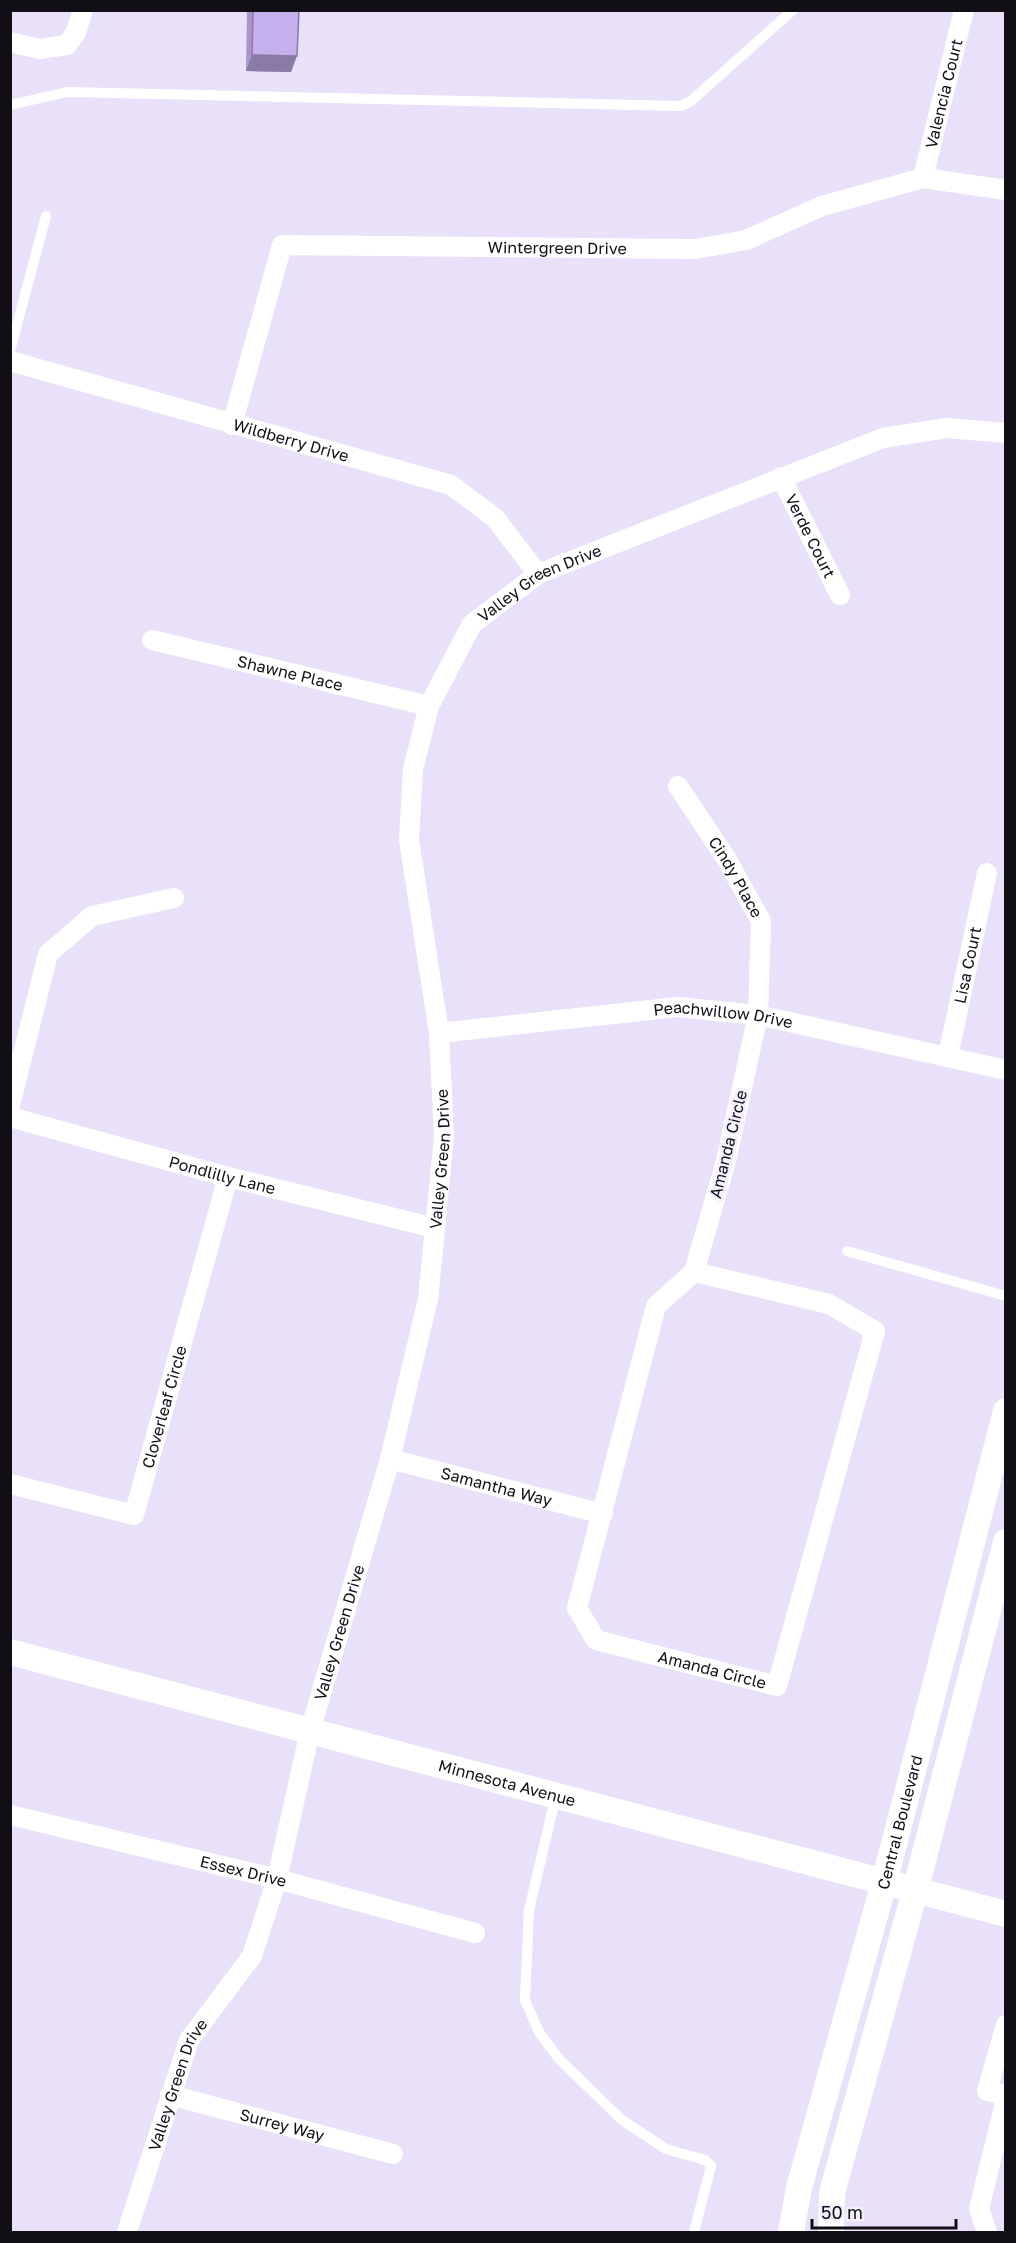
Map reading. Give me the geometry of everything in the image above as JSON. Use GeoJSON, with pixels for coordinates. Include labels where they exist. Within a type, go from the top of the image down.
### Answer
{"type":"FeatureCollection","features":[{"type":"Feature","properties":{"kind":"street"},"geometry":{"type":"LineString","coordinates":[[10,42],[40,50],[67,45],[76,32],[83,10]]}},
{"type":"Feature","properties":{"kind":"street","name":"Valencia Court"},"geometry":{"type":"LineString","coordinates":[[923,178],[964,10]]}},
{"type":"Feature","properties":{"kind":"street","name":"Wintergreen Drive"},"geometry":{"type":"LineString","coordinates":[[232,425],[282,245],[695,249],[746,240],[822,206],[923,178],[1005,190]]}},
{"type":"Feature","properties":{"kind":"street","name":"Wildberry Drive"},"geometry":{"type":"LineString","coordinates":[[10,361],[451,485],[495,518],[538,574]]}},
{"type":"Feature","properties":{"kind":"street","name":"Valley Green Drive"},"geometry":{"type":"LineString","coordinates":[[127,2232],[189,2040],[252,1956],[276,1879],[310,1731],[390,1459],[428,1299],[444,1137],[439,1033],[409,840],[412,769],[429,706],[472,624],[538,574],[883,438],[946,428],[1005,433]]}},
{"type":"Feature","properties":{"kind":"street","name":"Verde Court"},"geometry":{"type":"LineString","coordinates":[[781,477],[840,595]]}},
{"type":"Feature","properties":{"kind":"street","name":"Shawne Place"},"geometry":{"type":"LineString","coordinates":[[152,640],[429,706]]}},
{"type":"Feature","properties":{"kind":"street","name":"Cindy Place"},"geometry":{"type":"LineString","coordinates":[[678,786],[726,858],[760,921],[758,1015]]}},
{"type":"Feature","properties":{"kind":"street","name":"Lisa Court"},"geometry":{"type":"LineString","coordinates":[[948,1056],[987,873]]}},
{"type":"Feature","properties":{"kind":"street"},"geometry":{"type":"LineString","coordinates":[[10,1105],[48,954],[92,916],[174,898]]}},
{"type":"Feature","properties":{"kind":"street","name":"Peachwillow Drive"},"geometry":{"type":"LineString","coordinates":[[439,1033],[678,1007],[758,1015],[1005,1070]]}},
{"type":"Feature","properties":{"kind":"street","name":"Amanda Circle"},"geometry":{"type":"LineString","coordinates":[[694,1272],[829,1304],[875,1331],[777,1686],[596,1640],[577,1608],[656,1306],[694,1272],[726,1161],[758,1015]]}},
{"type":"Feature","properties":{"kind":"street","name":"Pondlilly Lane"},"geometry":{"type":"LineString","coordinates":[[10,1118],[228,1177],[435,1228]]}},
{"type":"Feature","properties":{"kind":"street","name":"Cloverleaf Circle"},"geometry":{"type":"LineString","coordinates":[[10,1484],[134,1515],[228,1177]]}},
{"type":"Feature","properties":{"kind":"street","name":"Central Boulevard"},"geometry":{"type":"LineString","coordinates":[[791,2232],[799,2188],[884,1883],[1005,1411]]}},
{"type":"Feature","properties":{"kind":"street","name":"Samantha Way"},"geometry":{"type":"LineString","coordinates":[[390,1459],[603,1514]]}},
{"type":"Feature","properties":{"kind":"street","name":"Central Boulevard"},"geometry":{"type":"LineString","coordinates":[[831,2232],[832,2193],[915,1891],[1005,1542]]}},
{"type":"Feature","properties":{"kind":"street","name":"Minnesota Avenue"},"geometry":{"type":"LineString","coordinates":[[10,1652],[1005,1914]]}},
{"type":"Feature","properties":{"kind":"street","name":"Essex Drive"},"geometry":{"type":"LineString","coordinates":[[10,1815],[276,1879],[475,1933]]}},
{"type":"Feature","properties":{"kind":"street"},"geometry":{"type":"LineString","coordinates":[[987,2232],[979,2209],[1005,2097],[987,2091],[1005,2025]]}},
{"type":"Feature","properties":{"kind":"street","name":"Surrey Way"},"geometry":{"type":"LineString","coordinates":[[170,2095],[393,2154]]}},
{"type":"Feature","properties":{"kind":"lane"},"geometry":{"type":"LineString","coordinates":[[10,105],[67,92],[681,106],[691,101],[793,10]]}},
{"type":"Feature","properties":{"kind":"lane"},"geometry":{"type":"LineString","coordinates":[[10,351],[46,216]]}},
{"type":"Feature","properties":{"kind":"lane"},"geometry":{"type":"LineString","coordinates":[[848,1251],[1005,1296]]}},
{"type":"Feature","properties":{"kind":"lane"},"geometry":{"type":"LineString","coordinates":[[556,1794],[529,1910],[525,2000],[539,2031],[559,2059],[622,2120],[666,2149],[705,2160],[711,2166],[694,2232]]}},
{"type":"Feature","properties":{"kind":"building"},"geometry":{"type":"Polygon","coordinates":[[[253,10],[299,10],[297,56],[252,55],[253,10]]]}}]}
